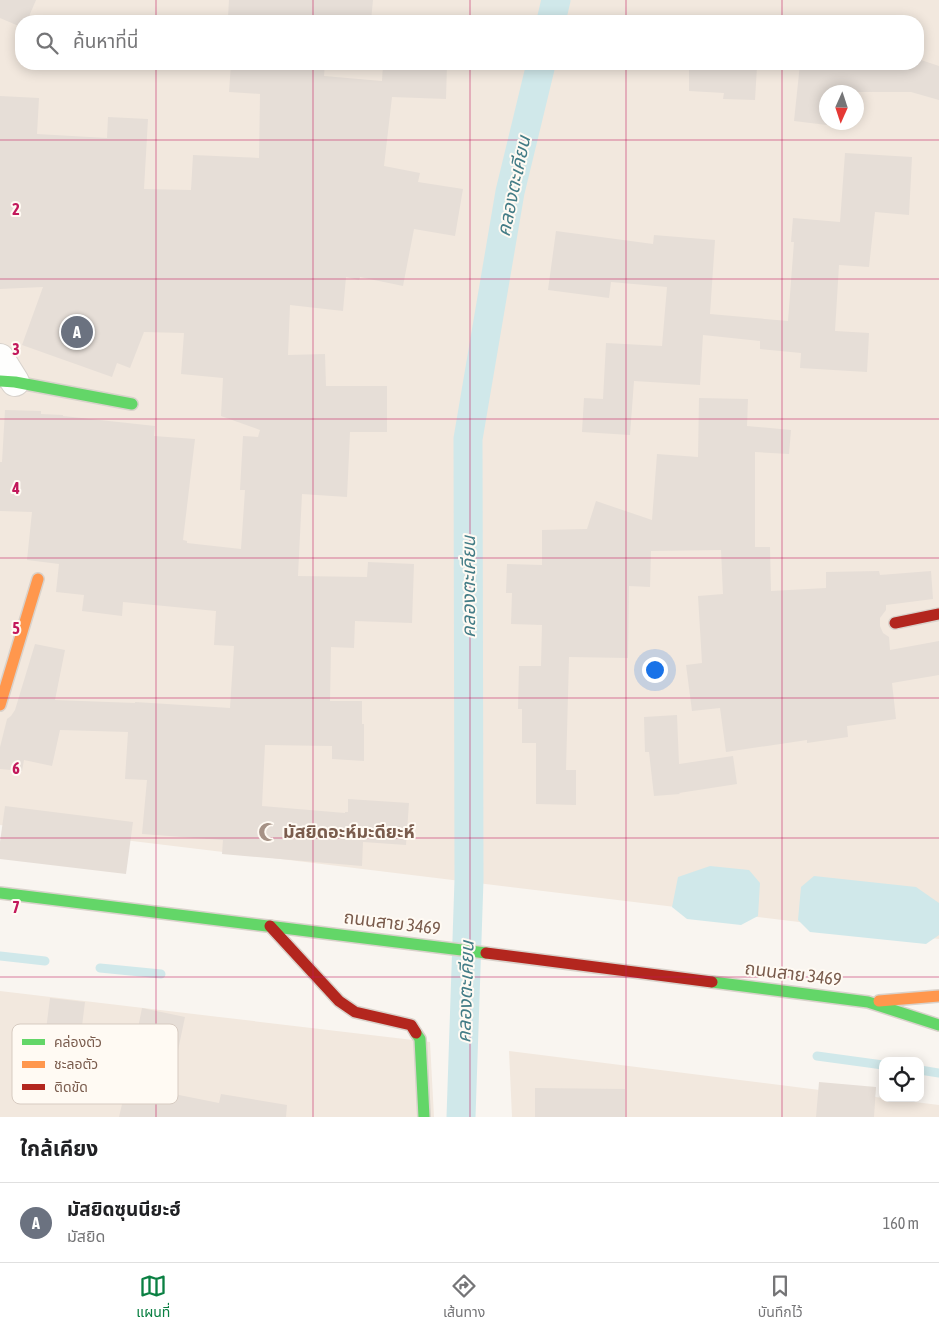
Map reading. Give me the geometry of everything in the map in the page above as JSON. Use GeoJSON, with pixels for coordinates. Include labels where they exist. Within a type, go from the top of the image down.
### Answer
{"type":"FeatureCollection","features":[{"type":"Feature","properties":{"kind":"street"},"geometry":{"type":"LineString","coordinates":[[0,358],[8,381],[132,404]]}},
{"type":"Feature","properties":{"kind":"street"},"geometry":{"type":"LineString","coordinates":[[0,705],[38,579]]}},
{"type":"Feature","properties":{"kind":"street"},"geometry":{"type":"LineString","coordinates":[[895,623],[939,614]]}},
{"type":"Feature","properties":{"kind":"street","name":"ถนนสาย 3469"},"geometry":{"type":"LineString","coordinates":[[0,893],[341,934],[868,1002],[939,1025]]}},
{"type":"Feature","properties":{"kind":"street"},"geometry":{"type":"LineString","coordinates":[[270,926],[339,1001],[355,1012],[411,1025],[420,1039],[424,1117]]}},
{"type":"Feature","properties":{"kind":"street","name":"ถนนสาย 3469"},"geometry":{"type":"LineString","coordinates":[[868,1002],[939,996]]}},
{"type":"Feature","properties":{"kind":"shaded area"},"geometry":{"type":"Polygon","coordinates":[[[0,0],[939,0],[939,939],[0,825],[0,0]]]}},
{"type":"Feature","properties":{"kind":"shaded area"},"geometry":{"type":"Polygon","coordinates":[[[0,991],[430,1042],[434,1117],[0,1117],[0,991]]]}},
{"type":"Feature","properties":{"kind":"shaded area"},"geometry":{"type":"Polygon","coordinates":[[[509,1051],[879,1097],[879,1102],[915,1102],[939,1105],[939,1117],[512,1117],[509,1051]]]}},
{"type":"Feature","properties":{"kind":"water"},"geometry":{"type":"Polygon","coordinates":[[[710,866],[749,870],[760,883],[758,916],[741,925],[687,919],[672,907],[678,877],[710,866]]]}},
{"type":"Feature","properties":{"kind":"water"},"geometry":{"type":"Polygon","coordinates":[[[814,876],[916,887],[939,903],[939,935],[926,944],[810,932],[798,920],[801,887],[814,876]]]}},
{"type":"Feature","properties":{"kind":"building"},"geometry":{"type":"Polygon","coordinates":[[[0,0],[36,0],[30,15],[15,15],[15,24],[0,18],[0,0]]]}},
{"type":"Feature","properties":{"kind":"building"},"geometry":{"type":"Polygon","coordinates":[[[229,0],[373,0],[372,15],[228,15],[229,0]]]}},
{"type":"Feature","properties":{"kind":"building"},"geometry":{"type":"Polygon","coordinates":[[[924,61],[939,66],[939,100],[911,92],[864,92],[864,85],[819,85],[819,124],[794,121],[799,70],[924,70],[924,61]]]}},
{"type":"Feature","properties":{"kind":"building"},"geometry":{"type":"Polygon","coordinates":[[[231,70],[324,70],[324,76],[382,81],[383,70],[447,70],[446,99],[392,97],[384,166],[420,173],[418,182],[463,189],[455,236],[414,229],[403,286],[360,277],[359,280],[346,277],[343,311],[290,305],[288,355],[325,354],[326,386],[387,386],[387,432],[350,432],[347,497],[302,494],[298,576],[367,577],[368,562],[414,564],[412,623],[355,621],[354,648],[331,647],[330,701],[362,701],[364,761],[332,759],[332,746],[265,745],[262,806],[345,813],[348,812],[348,799],[409,803],[406,845],[363,842],[362,866],[222,854],[223,840],[142,834],[147,780],[125,779],[128,732],[60,730],[52,766],[24,760],[22,771],[0,769],[0,747],[7,719],[15,710],[35,644],[65,650],[55,700],[135,702],[230,708],[234,646],[214,645],[216,611],[123,602],[122,616],[82,611],[84,595],[56,592],[59,564],[27,560],[32,512],[0,511],[0,462],[2,462],[5,410],[41,411],[41,414],[155,426],[154,436],[195,439],[183,540],[187,541],[187,543],[241,549],[245,490],[240,490],[243,436],[258,437],[260,430],[221,416],[223,378],[181,374],[184,333],[144,332],[130,368],[117,363],[112,377],[22,345],[43,287],[0,289],[0,96],[39,98],[37,134],[107,138],[108,117],[148,119],[144,189],[191,190],[193,155],[259,158],[260,94],[229,92],[231,70]]]}},
{"type":"Feature","properties":{"kind":"building"},"geometry":{"type":"Polygon","coordinates":[[[689,70],[757,70],[755,100],[723,99],[724,93],[689,91],[689,70]]]}},
{"type":"Feature","properties":{"kind":"building"},"geometry":{"type":"Polygon","coordinates":[[[845,153],[912,157],[909,215],[875,212],[869,267],[839,265],[835,331],[869,333],[867,372],[800,368],[801,353],[760,349],[760,341],[703,335],[700,385],[634,381],[630,435],[582,432],[584,398],[603,399],[606,343],[662,346],[667,287],[611,282],[609,298],[548,290],[556,231],[653,244],[654,235],[715,240],[710,314],[788,321],[794,242],[791,242],[793,218],[840,222],[845,153]]]}},
{"type":"Feature","properties":{"kind":"building"},"geometry":{"type":"Polygon","coordinates":[[[699,398],[748,399],[747,426],[791,430],[789,454],[755,452],[755,547],[770,547],[771,591],[826,588],[826,572],[879,571],[880,575],[931,571],[933,599],[886,605],[886,610],[880,618],[880,626],[883,633],[889,637],[890,650],[939,641],[939,675],[892,683],[896,719],[847,726],[848,737],[807,743],[807,740],[726,752],[720,708],[692,711],[686,665],[702,663],[698,596],[723,594],[721,550],[651,551],[650,587],[629,586],[628,658],[569,657],[566,770],[576,770],[576,805],[536,804],[536,743],[522,743],[522,709],[518,709],[519,666],[541,666],[542,625],[511,624],[512,593],[506,593],[507,564],[542,565],[542,530],[587,529],[596,501],[652,520],[657,454],[698,457],[699,398]]]}},
{"type":"Feature","properties":{"kind":"building"},"geometry":{"type":"Polygon","coordinates":[[[677,715],[679,764],[733,756],[737,784],[680,794],[654,796],[649,752],[645,752],[644,717],[677,715]]]}},
{"type":"Feature","properties":{"kind":"building"},"geometry":{"type":"Polygon","coordinates":[[[5,806],[133,822],[126,874],[0,859],[0,842],[5,806]]]}},
{"type":"Feature","properties":{"kind":"building"},"geometry":{"type":"Polygon","coordinates":[[[50,998],[85,1002],[82,1024],[47,1024],[50,998]]]}},
{"type":"Feature","properties":{"kind":"building"},"geometry":{"type":"Polygon","coordinates":[[[142,1008],[185,1017],[178,1050],[178,1024],[139,1024],[142,1008]]]}},
{"type":"Feature","properties":{"kind":"building"},"geometry":{"type":"Polygon","coordinates":[[[819,1082],[876,1087],[874,1117],[816,1117],[819,1082]]]}},
{"type":"Feature","properties":{"kind":"building"},"geometry":{"type":"Polygon","coordinates":[[[535,1088],[625,1089],[625,1117],[535,1117],[535,1088]]]}},
{"type":"Feature","properties":{"kind":"building"},"geometry":{"type":"Polygon","coordinates":[[[221,1094],[287,1105],[286,1117],[119,1117],[122,1104],[178,1104],[178,1095],[219,1103],[221,1094]]]}},
{"type":"Feature","properties":{"kind":"waterway","name":"คลองตะเคียน"},"geometry":{"type":"LineString","coordinates":[[552,15],[556,0]]}},
{"type":"Feature","properties":{"kind":"waterway","name":"คลองตะเคียน"},"geometry":{"type":"LineString","coordinates":[[461,1117],[469,880],[468,439],[510,192],[540,70]]}},
{"type":"Feature","properties":{"kind":"waterway"},"geometry":{"type":"LineString","coordinates":[[0,956],[45,961]]}},
{"type":"Feature","properties":{"kind":"waterway"},"geometry":{"type":"LineString","coordinates":[[100,968],[161,974]]}},
{"type":"Feature","properties":{"kind":"waterway"},"geometry":{"type":"LineString","coordinates":[[817,1056],[879,1064]]}},
{"type":"Feature","properties":{"kind":"waterway"},"geometry":{"type":"LineString","coordinates":[[924,1071],[939,1073]]}},
{"type":"Feature","properties":{"kind":"traffic: fast"},"geometry":{"type":"LineString","coordinates":[[0,381],[15,382],[132,404]]}},
{"type":"Feature","properties":{"kind":"traffic: fast"},"geometry":{"type":"LineString","coordinates":[[0,893],[486,953]]}},
{"type":"Feature","properties":{"kind":"traffic: fast"},"geometry":{"type":"LineString","coordinates":[[712,982],[868,1002],[939,1025]]}},
{"type":"Feature","properties":{"kind":"traffic: fast"},"geometry":{"type":"LineString","coordinates":[[416,1033],[420,1039],[424,1117]]}},
{"type":"Feature","properties":{"kind":"traffic: slow"},"geometry":{"type":"LineString","coordinates":[[0,705],[38,579]]}},
{"type":"Feature","properties":{"kind":"traffic: slow"},"geometry":{"type":"LineString","coordinates":[[879,1001],[939,996]]}},
{"type":"Feature","properties":{"kind":"traffic: jam"},"geometry":{"type":"LineString","coordinates":[[895,623],[939,614]]}},
{"type":"Feature","properties":{"kind":"traffic: jam"},"geometry":{"type":"LineString","coordinates":[[270,926],[339,1001],[355,1012],[411,1025],[416,1033]]}},
{"type":"Feature","properties":{"kind":"traffic: jam"},"geometry":{"type":"LineString","coordinates":[[486,953],[712,982]]}},
{"type":"Feature","properties":{"kind":"place","name":"มัสยิดซุนนียะฮ์"},"geometry":{"type":"Point","coordinates":[77,332]}},
{"type":"Feature","properties":{"kind":"place","name":"มัสยิดอะห์มะดียะห์"},"geometry":{"type":"Point","coordinates":[268,832]}}]}
